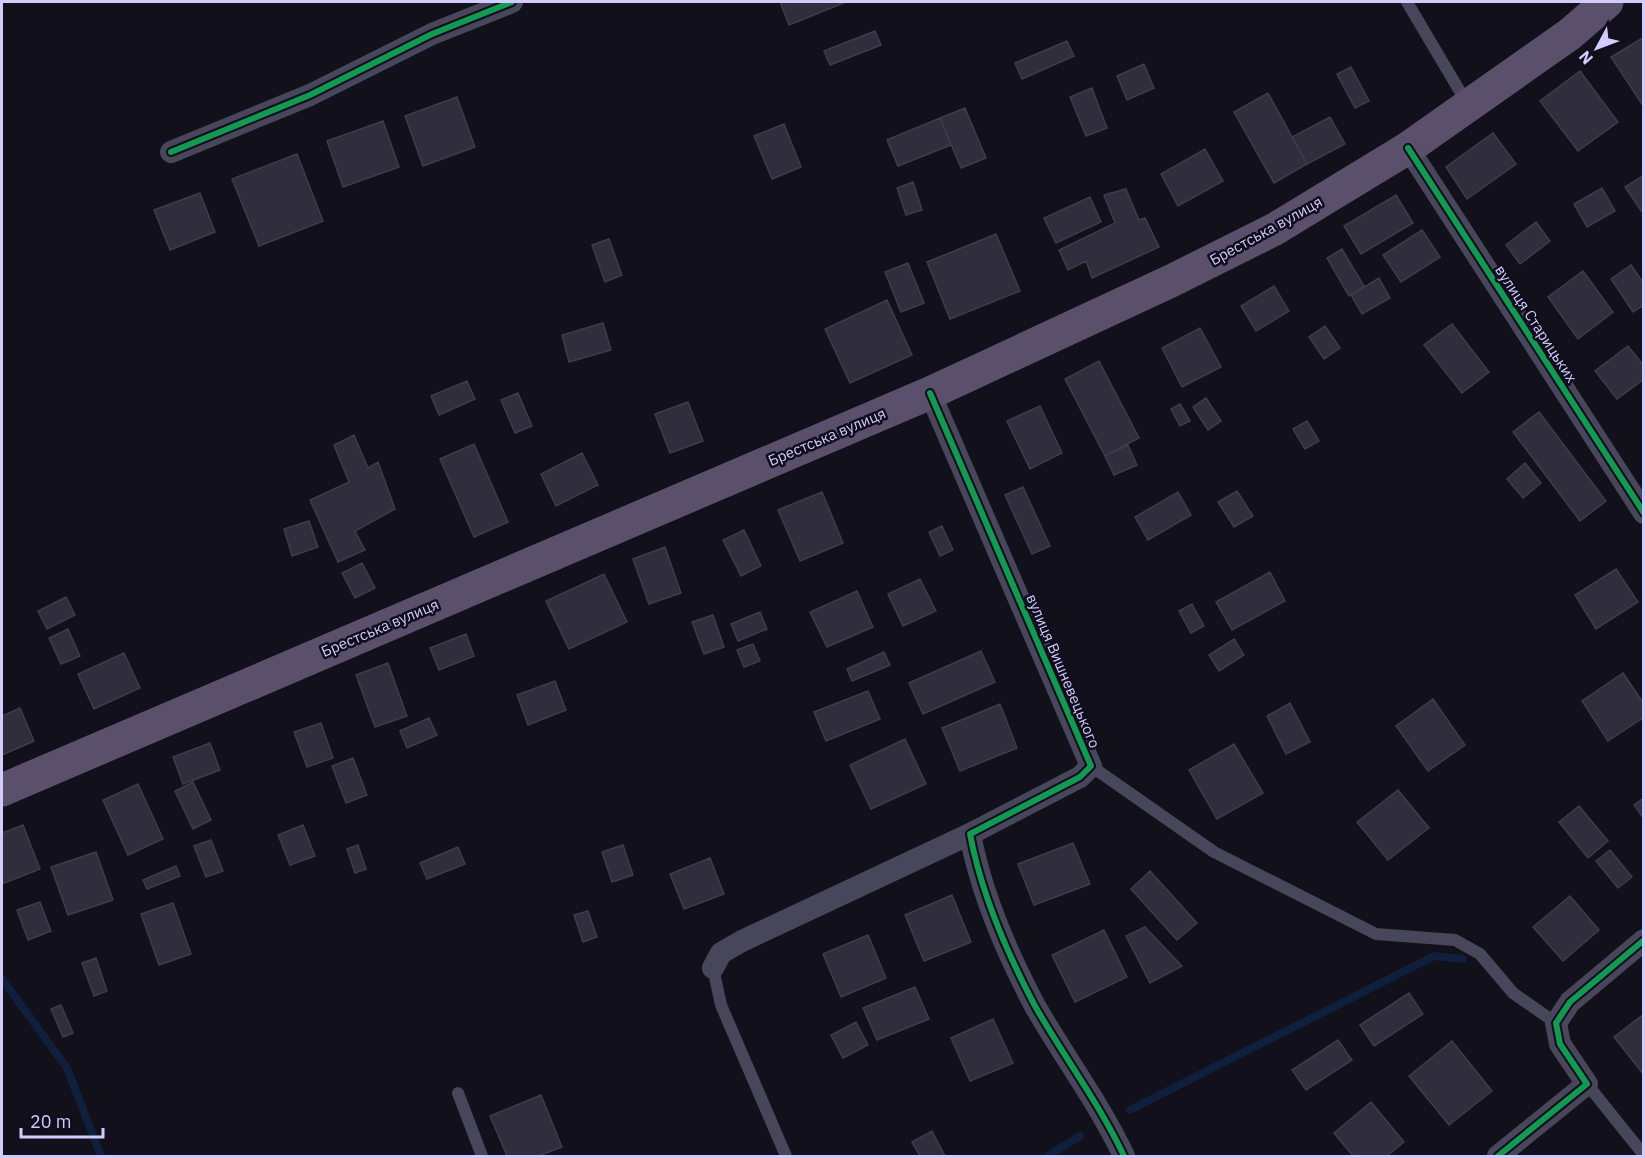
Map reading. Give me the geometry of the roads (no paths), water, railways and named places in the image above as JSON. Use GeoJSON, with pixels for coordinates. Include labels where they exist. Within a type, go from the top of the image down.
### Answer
{"type":"FeatureCollection","features":[{"type":"Feature","properties":{"kind":"main road","name":"Брестська вулиця"},"geometry":{"type":"LineString","coordinates":[[2,790],[930,393],[1171,281],[1275,229],[1408,148],[1570,34],[1607,2]]}},
{"type":"Feature","properties":{"kind":"street"},"geometry":{"type":"LineString","coordinates":[[171,152],[310,95],[432,34],[512,2]]}},
{"type":"Feature","properties":{"kind":"street","name":"вулиця Старицьких"},"geometry":{"type":"LineString","coordinates":[[1408,148],[1644,513]]}},
{"type":"Feature","properties":{"kind":"street","name":"вулиця Вишневецького"},"geometry":{"type":"LineString","coordinates":[[713,968],[721,953],[742,941],[970,834],[1080,777],[1091,766],[930,393]]}},
{"type":"Feature","properties":{"kind":"street"},"geometry":{"type":"LineString","coordinates":[[970,834],[988,899],[1026,987],[1124,1156]]}},
{"type":"Feature","properties":{"kind":"street"},"geometry":{"type":"LineString","coordinates":[[1498,1156],[1587,1084],[1560,1044],[1556,1023],[1570,1002],[1644,940]]}},
{"type":"Feature","properties":{"kind":"lane"},"geometry":{"type":"LineString","coordinates":[[1407,2],[1468,106]]}},
{"type":"Feature","properties":{"kind":"lane"},"geometry":{"type":"LineString","coordinates":[[1091,766],[1214,852],[1376,934],[1455,940],[1479,954],[1513,993],[1556,1023]]}},
{"type":"Feature","properties":{"kind":"lane"},"geometry":{"type":"LineString","coordinates":[[713,968],[721,1005],[786,1156]]}},
{"type":"Feature","properties":{"kind":"lane"},"geometry":{"type":"LineString","coordinates":[[1587,1084],[1644,1155]]}},
{"type":"Feature","properties":{"kind":"lane"},"geometry":{"type":"LineString","coordinates":[[458,1092],[482,1156]]}},
{"type":"Feature","properties":{"kind":"waterway"},"geometry":{"type":"LineString","coordinates":[[1130,1110],[1434,956],[1463,959]]}},
{"type":"Feature","properties":{"kind":"waterway"},"geometry":{"type":"LineString","coordinates":[[2,979],[67,1068],[101,1156]]}},
{"type":"Feature","properties":{"kind":"waterway"},"geometry":{"type":"LineString","coordinates":[[1048,1156],[1080,1136]]}}]}
